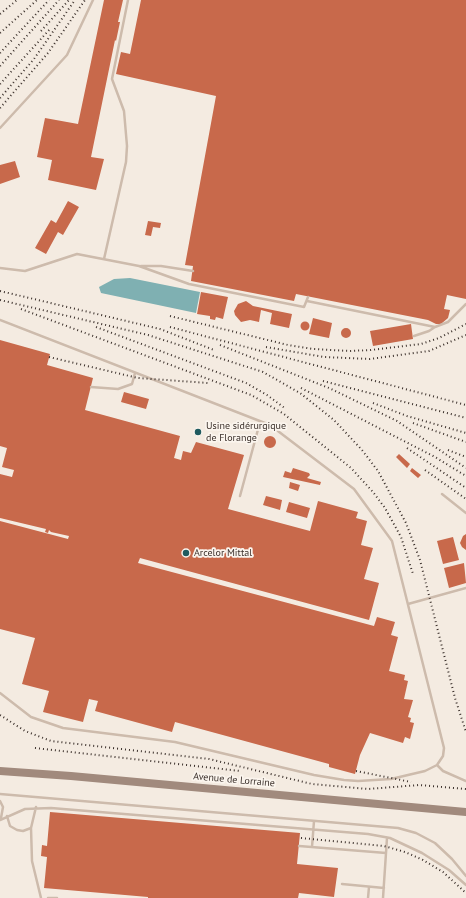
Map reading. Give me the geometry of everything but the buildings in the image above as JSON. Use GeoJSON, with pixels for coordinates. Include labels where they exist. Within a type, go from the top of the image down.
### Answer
{"type":"FeatureCollection","features":[{"type":"Feature","properties":{"kind":"main road","name":"Avenue de Lorraine"},"geometry":{"type":"LineString","coordinates":[[0,771],[71,776],[466,812]]}},
{"type":"Feature","properties":{"kind":"lane"},"geometry":{"type":"LineString","coordinates":[[0,128],[67,55],[93,0]]}},
{"type":"Feature","properties":{"kind":"lane"},"geometry":{"type":"LineString","coordinates":[[104,259],[126,162],[127,146],[124,111],[112,78],[128,0]]}},
{"type":"Feature","properties":{"kind":"lane"},"geometry":{"type":"LineString","coordinates":[[0,268],[25,271],[77,254],[139,266],[189,284],[304,307],[308,297]]}},
{"type":"Feature","properties":{"kind":"lane"},"geometry":{"type":"LineString","coordinates":[[139,266],[161,266],[193,271]]}},
{"type":"Feature","properties":{"kind":"lane"},"geometry":{"type":"LineString","coordinates":[[306,302],[434,327]]}},
{"type":"Feature","properties":{"kind":"lane"},"geometry":{"type":"LineString","coordinates":[[414,336],[448,322],[466,304]]}},
{"type":"Feature","properties":{"kind":"lane"},"geometry":{"type":"LineString","coordinates":[[0,320],[270,425],[354,489],[392,541],[444,748],[443,756],[436,765],[425,771],[391,779],[358,781],[344,780],[314,775],[175,742],[53,726],[25,714],[0,693]]}},
{"type":"Feature","properties":{"kind":"lane"},"geometry":{"type":"LineString","coordinates":[[91,387],[118,389],[132,384],[135,373]]}},
{"type":"Feature","properties":{"kind":"lane"},"geometry":{"type":"LineString","coordinates":[[240,496],[260,422]]}},
{"type":"Feature","properties":{"kind":"lane"},"geometry":{"type":"LineString","coordinates":[[442,494],[466,513]]}},
{"type":"Feature","properties":{"kind":"lane"},"geometry":{"type":"LineString","coordinates":[[408,604],[466,588]]}},
{"type":"Feature","properties":{"kind":"lane"},"geometry":{"type":"LineString","coordinates":[[436,765],[443,771],[466,781]]}},
{"type":"Feature","properties":{"kind":"lane"},"geometry":{"type":"LineString","coordinates":[[0,794],[398,828],[416,833],[435,843],[466,876]]}},
{"type":"Feature","properties":{"kind":"lane"},"geometry":{"type":"LineString","coordinates":[[0,801],[4,812],[0,820]]}},
{"type":"Feature","properties":{"kind":"lane"},"geometry":{"type":"LineString","coordinates":[[0,820],[24,809],[36,807],[368,834],[387,838],[408,846],[436,862],[466,885]]}},
{"type":"Feature","properties":{"kind":"lane"},"geometry":{"type":"LineString","coordinates":[[36,807],[31,828],[32,861],[42,898]]}},
{"type":"Feature","properties":{"kind":"lane"},"geometry":{"type":"LineString","coordinates":[[6,816],[10,826],[17,830],[23,831],[31,828]]}},
{"type":"Feature","properties":{"kind":"lane"},"geometry":{"type":"LineString","coordinates":[[312,847],[314,821]]}},
{"type":"Feature","properties":{"kind":"lane"},"geometry":{"type":"LineString","coordinates":[[383,898],[387,838]]}},
{"type":"Feature","properties":{"kind":"lane"},"geometry":{"type":"LineString","coordinates":[[299,846],[386,853]]}},
{"type":"Feature","properties":{"kind":"lane"},"geometry":{"type":"LineString","coordinates":[[342,884],[384,888]]}},
{"type":"Feature","properties":{"kind":"lane"},"geometry":{"type":"LineString","coordinates":[[368,898],[369,887]]}},
{"type":"Feature","properties":{"kind":"lane"},"geometry":{"type":"LineString","coordinates":[[48,898],[56,898]]}},
{"type":"Feature","properties":{"kind":"water"},"geometry":{"type":"Polygon","coordinates":[[[130,278],[200,292],[196,313],[101,293],[99,287],[114,279],[130,278]]]}},
{"type":"Feature","properties":{"kind":"railway"},"geometry":{"type":"LineString","coordinates":[[0,14],[17,0]]}},
{"type":"Feature","properties":{"kind":"railway"},"geometry":{"type":"LineString","coordinates":[[0,33],[37,0]]}},
{"type":"Feature","properties":{"kind":"railway"},"geometry":{"type":"LineString","coordinates":[[0,53],[49,0]]}},
{"type":"Feature","properties":{"kind":"railway"},"geometry":{"type":"LineString","coordinates":[[0,66],[59,0]]}},
{"type":"Feature","properties":{"kind":"railway"},"geometry":{"type":"LineString","coordinates":[[41,31],[69,0]]}},
{"type":"Feature","properties":{"kind":"railway"},"geometry":{"type":"LineString","coordinates":[[0,98],[34,59],[75,0]]}},
{"type":"Feature","properties":{"kind":"railway"},"geometry":{"type":"LineString","coordinates":[[0,108],[48,53],[85,0]]}},
{"type":"Feature","properties":{"kind":"railway"},"geometry":{"type":"LineString","coordinates":[[0,84],[50,29]]}},
{"type":"Feature","properties":{"kind":"railway"},"geometry":{"type":"LineString","coordinates":[[0,291],[160,329],[214,350]]}},
{"type":"Feature","properties":{"kind":"railway"},"geometry":{"type":"LineString","coordinates":[[0,300],[148,335],[263,372],[300,393],[334,420],[362,450],[378,471],[406,523],[420,560],[455,698],[466,732]]}},
{"type":"Feature","properties":{"kind":"railway"},"geometry":{"type":"LineString","coordinates":[[21,309],[251,395],[284,414],[351,468],[373,492],[385,508],[401,537],[413,574]]}},
{"type":"Feature","properties":{"kind":"railway"},"geometry":{"type":"LineString","coordinates":[[170,316],[288,345],[313,349],[350,351],[421,344],[439,338],[466,324]]}},
{"type":"Feature","properties":{"kind":"railway"},"geometry":{"type":"LineString","coordinates":[[96,327],[246,383],[267,395],[286,409]]}},
{"type":"Feature","properties":{"kind":"railway"},"geometry":{"type":"LineString","coordinates":[[170,327],[466,405]]}},
{"type":"Feature","properties":{"kind":"railway"},"geometry":{"type":"LineString","coordinates":[[266,347],[324,357],[370,359],[429,351],[466,335]]}},
{"type":"Feature","properties":{"kind":"railway"},"geometry":{"type":"LineString","coordinates":[[220,345],[329,388],[397,421],[466,468]]}},
{"type":"Feature","properties":{"kind":"railway"},"geometry":{"type":"LineString","coordinates":[[49,357],[138,378],[208,383]]}},
{"type":"Feature","properties":{"kind":"railway"},"geometry":{"type":"LineString","coordinates":[[323,381],[466,418]]}},
{"type":"Feature","properties":{"kind":"railway"},"geometry":{"type":"LineString","coordinates":[[301,388],[435,457],[466,476]]}},
{"type":"Feature","properties":{"kind":"railway"},"geometry":{"type":"LineString","coordinates":[[373,403],[407,416],[466,433]]}},
{"type":"Feature","properties":{"kind":"railway"},"geometry":{"type":"LineString","coordinates":[[413,423],[466,442]]}},
{"type":"Feature","properties":{"kind":"railway"},"geometry":{"type":"LineString","coordinates":[[407,448],[466,488]]}},
{"type":"Feature","properties":{"kind":"railway"},"geometry":{"type":"LineString","coordinates":[[448,450],[466,457]]}},
{"type":"Feature","properties":{"kind":"railway"},"geometry":{"type":"LineString","coordinates":[[425,470],[466,499]]}},
{"type":"Feature","properties":{"kind":"railway"},"geometry":{"type":"LineString","coordinates":[[0,715],[25,731],[51,741],[209,759],[312,784],[368,789],[419,785],[466,789]]}},
{"type":"Feature","properties":{"kind":"railway"},"geometry":{"type":"LineString","coordinates":[[35,748],[240,771]]}},
{"type":"Feature","properties":{"kind":"railway"},"geometry":{"type":"LineString","coordinates":[[356,771],[411,782]]}},
{"type":"Feature","properties":{"kind":"railway"},"geometry":{"type":"LineString","coordinates":[[301,838],[384,846],[405,852],[423,860],[443,872],[466,893]]}},
{"type":"Feature","properties":{"kind":"place","name":"Usine sidérurgique de Florange"},"geometry":{"type":"Point","coordinates":[198,432]}},
{"type":"Feature","properties":{"kind":"place","name":"Arcelor Mittal"},"geometry":{"type":"Point","coordinates":[186,553]}}]}
